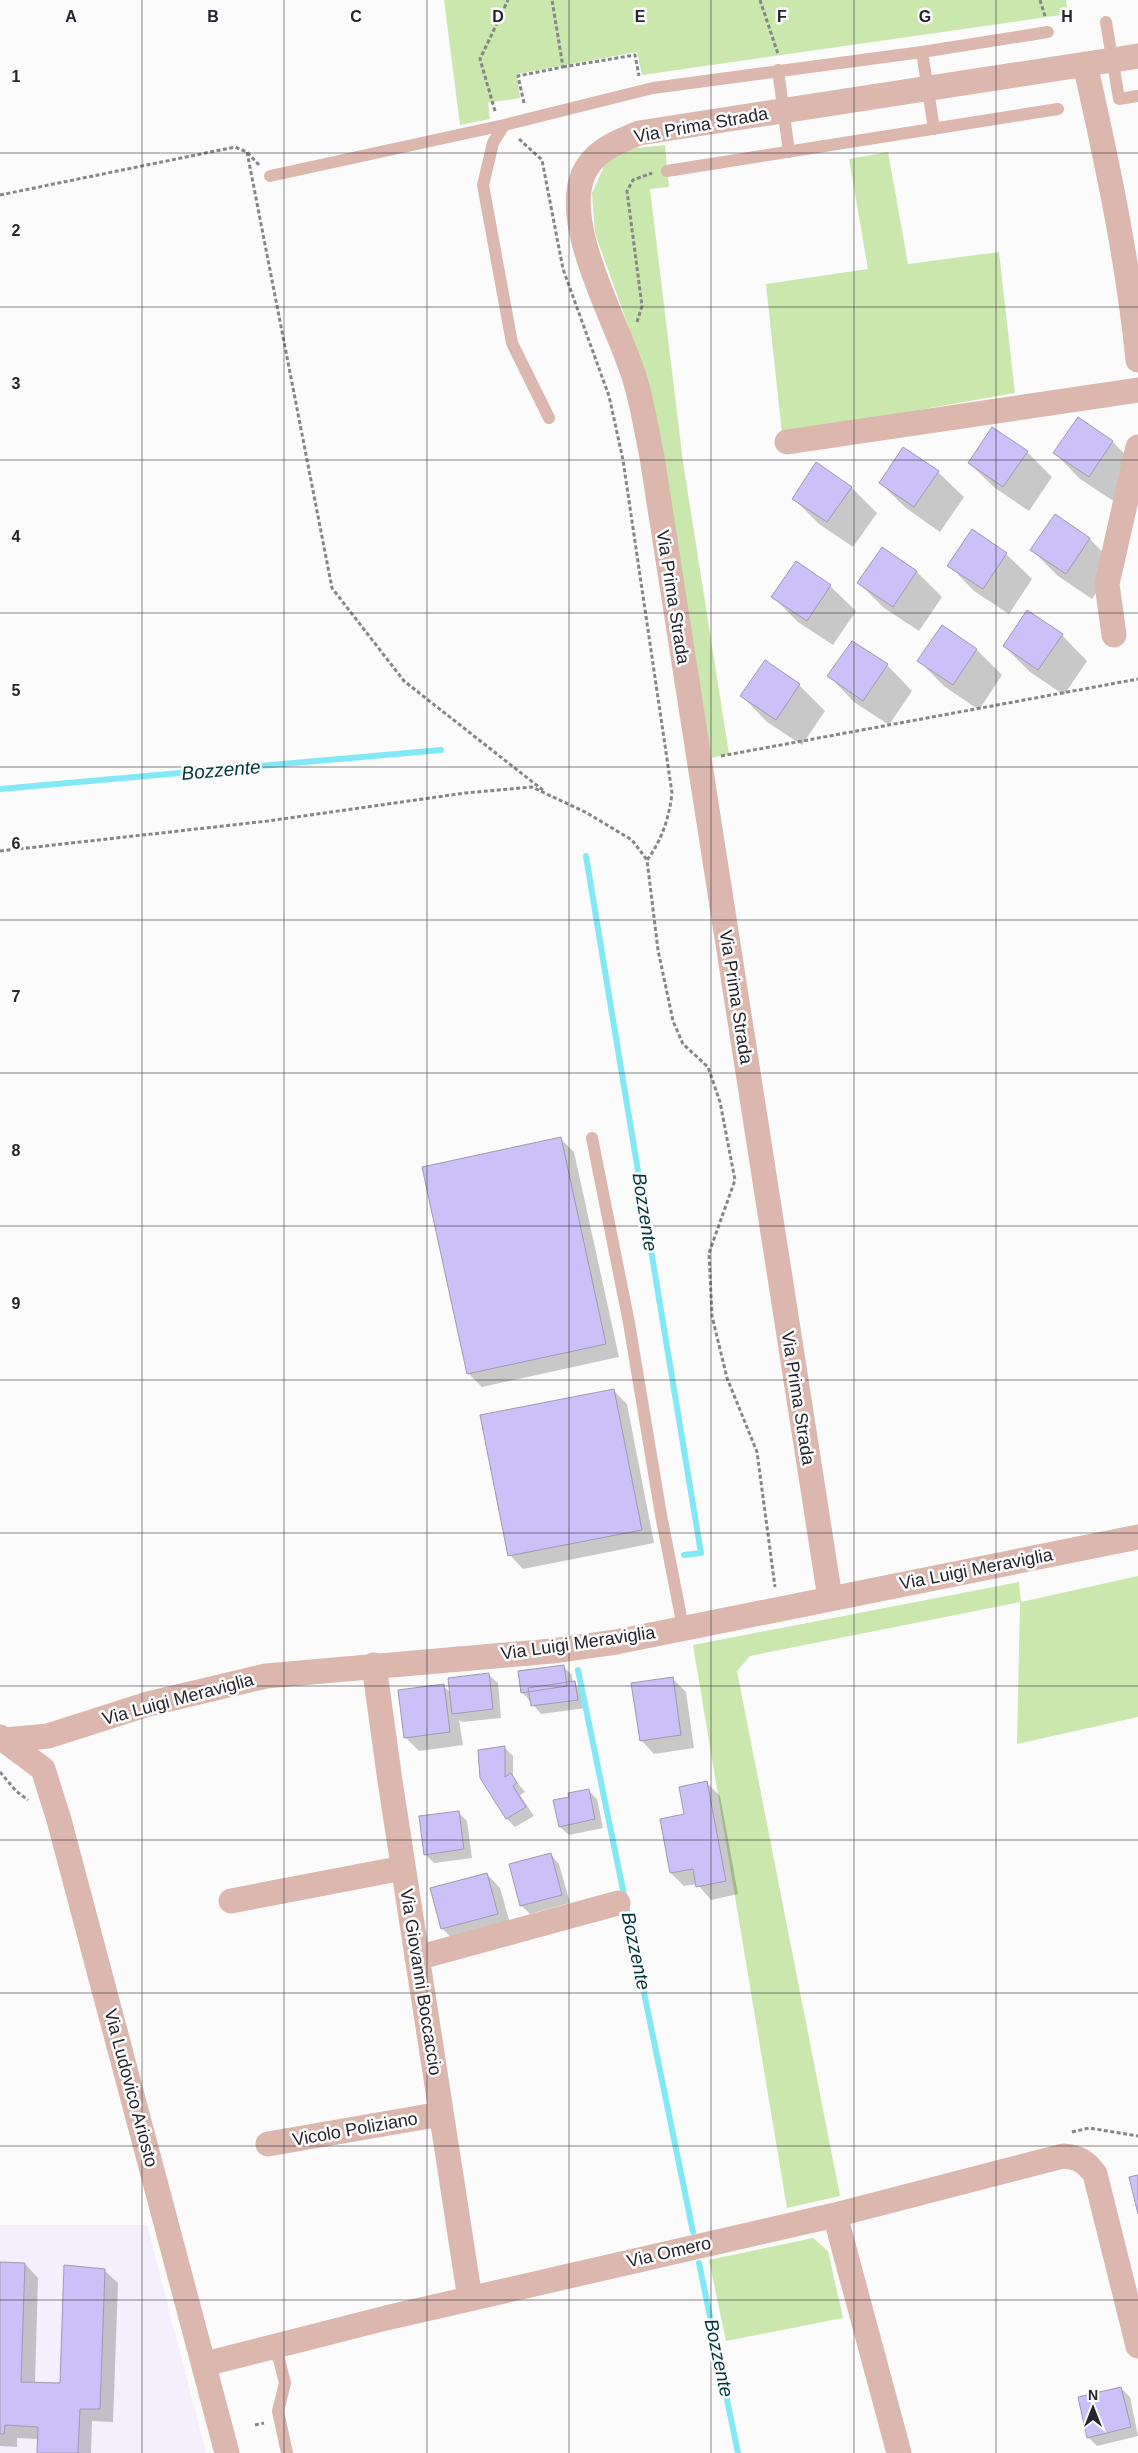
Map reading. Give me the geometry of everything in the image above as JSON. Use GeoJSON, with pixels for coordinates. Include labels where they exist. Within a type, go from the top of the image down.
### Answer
{"type":"FeatureCollection","features":[{"type":"Feature","properties":{"kind":"street","name":"Via Prima Strada"},"geometry":{"type":"LineString","coordinates":[[830,1598],[652,457],[636,382],[587,250],[580,222],[578,198],[583,175],[596,156],[612,144],[639,133],[1138,56]]}},
{"type":"Feature","properties":{"kind":"street"},"geometry":{"type":"LineString","coordinates":[[1085,64],[1106,157],[1132,298],[1138,360]]}},
{"type":"Feature","properties":{"kind":"street"},"geometry":{"type":"LineString","coordinates":[[787,442],[1138,390]]}},
{"type":"Feature","properties":{"kind":"street"},"geometry":{"type":"LineString","coordinates":[[1114,635],[1107,584],[1138,446]]}},
{"type":"Feature","properties":{"kind":"street","name":"Via Luigi Meraviglia"},"geometry":{"type":"LineString","coordinates":[[3,1739],[48,1736],[148,1704],[266,1676],[374,1665],[552,1651],[616,1642],[1138,1536]]}},
{"type":"Feature","properties":{"kind":"street","name":"Via Giovanni Boccaccio"},"geometry":{"type":"LineString","coordinates":[[374,1665],[403,1868],[470,2299]]}},
{"type":"Feature","properties":{"kind":"street"},"geometry":{"type":"LineString","coordinates":[[3,1739],[43,1769],[48,1736]]}},
{"type":"Feature","properties":{"kind":"street","name":"Via Ludovico Ariosto"},"geometry":{"type":"LineString","coordinates":[[43,1769],[59,1820],[222,2428],[227,2453]]}},
{"type":"Feature","properties":{"kind":"street"},"geometry":{"type":"LineString","coordinates":[[231,1901],[403,1868]]}},
{"type":"Feature","properties":{"kind":"street"},"geometry":{"type":"LineString","coordinates":[[417,1958],[618,1903]]}},
{"type":"Feature","properties":{"kind":"street","name":"Vicolo Poliziano"},"geometry":{"type":"LineString","coordinates":[[268,2144],[441,2114]]}},
{"type":"Feature","properties":{"kind":"street","name":"Via Omero"},"geometry":{"type":"LineString","coordinates":[[205,2364],[470,2299],[835,2215],[1063,2156],[1075,2156],[1082,2160],[1095,2174],[1099,2183],[1138,2346]]}},
{"type":"Feature","properties":{"kind":"street"},"geometry":{"type":"LineString","coordinates":[[835,2215],[899,2453]]}},
{"type":"Feature","properties":{"kind":"street","name":"Via Omero"},"geometry":{"type":"LineString","coordinates":[[222,2428],[222,2400],[227,2380],[239,2363],[261,2349]]}},
{"type":"Feature","properties":{"kind":"lane"},"geometry":{"type":"LineString","coordinates":[[1106,22],[1119,99],[1138,96]]}},
{"type":"Feature","properties":{"kind":"lane"},"geometry":{"type":"LineString","coordinates":[[270,176],[504,125],[642,91],[781,70],[922,52],[1048,32]]}},
{"type":"Feature","properties":{"kind":"lane"},"geometry":{"type":"LineString","coordinates":[[922,52],[934,128]]}},
{"type":"Feature","properties":{"kind":"lane"},"geometry":{"type":"LineString","coordinates":[[781,70],[783,111],[789,152]]}},
{"type":"Feature","properties":{"kind":"lane"},"geometry":{"type":"LineString","coordinates":[[667,170],[1058,109]]}},
{"type":"Feature","properties":{"kind":"lane"},"geometry":{"type":"LineString","coordinates":[[504,125],[493,143],[483,185],[512,343],[550,418]]}},
{"type":"Feature","properties":{"kind":"lane"},"geometry":{"type":"LineString","coordinates":[[592,1138],[629,1324],[661,1514],[684,1627]]}},
{"type":"Feature","properties":{"kind":"lane"},"geometry":{"type":"LineString","coordinates":[[261,2349],[279,2359],[285,2383],[278,2411],[287,2453]]}},
{"type":"Feature","properties":{"kind":"path"},"geometry":{"type":"LineString","coordinates":[[508,0],[480,58],[494,109],[504,125],[542,160],[563,269],[608,396],[623,460],[672,793],[670,811],[658,846],[647,860]]}},
{"type":"Feature","properties":{"kind":"path"},"geometry":{"type":"LineString","coordinates":[[552,0],[563,68]]}},
{"type":"Feature","properties":{"kind":"path"},"geometry":{"type":"LineString","coordinates":[[760,0],[781,70]]}},
{"type":"Feature","properties":{"kind":"path"},"geometry":{"type":"LineString","coordinates":[[1040,0],[1045,15]]}},
{"type":"Feature","properties":{"kind":"path"},"geometry":{"type":"LineString","coordinates":[[527,118],[518,76],[635,55],[642,91]]}},
{"type":"Feature","properties":{"kind":"path"},"geometry":{"type":"LineString","coordinates":[[0,195],[235,147],[246,152],[270,176]]}},
{"type":"Feature","properties":{"kind":"path"},"geometry":{"type":"LineString","coordinates":[[246,152],[332,588],[404,681],[544,791],[632,840],[647,860],[658,950],[673,1021],[684,1044],[708,1068],[720,1102],[735,1180],[709,1254],[712,1316],[727,1378],[757,1452],[776,1594]]}},
{"type":"Feature","properties":{"kind":"path"},"geometry":{"type":"LineString","coordinates":[[591,347],[630,331],[640,319],[642,306],[628,191],[633,180],[644,174],[667,170]]}},
{"type":"Feature","properties":{"kind":"path"},"geometry":{"type":"LineString","coordinates":[[711,758],[1138,679]]}},
{"type":"Feature","properties":{"kind":"path"},"geometry":{"type":"LineString","coordinates":[[0,851],[258,822],[465,793],[532,787],[544,791]]}},
{"type":"Feature","properties":{"kind":"shaded area"},"geometry":{"type":"Polygon","coordinates":[[[0,2225],[147,2225],[206,2453],[0,2453],[0,2225]]]}},
{"type":"Feature","properties":{"kind":"green space"},"geometry":{"type":"Polygon","coordinates":[[[444,0],[1066,0],[1068,14],[642,75],[637,52],[517,74],[520,98],[488,103],[490,119],[460,125],[444,0]]]}},
{"type":"Feature","properties":{"kind":"green space"},"geometry":{"type":"Polygon","coordinates":[[[665,145],[669,187],[650,189],[683,462],[729,754],[711,758],[630,331],[595,233],[592,193],[605,164],[626,149],[665,145]]]}},
{"type":"Feature","properties":{"kind":"green space"},"geometry":{"type":"Polygon","coordinates":[[[888,152],[908,264],[999,252],[1015,393],[782,434],[766,284],[868,269],[849,159],[888,152]]]}},
{"type":"Feature","properties":{"kind":"green space"},"geometry":{"type":"Polygon","coordinates":[[[1138,1576],[1138,1717],[1017,1744],[1020,1602],[750,1656],[737,1671],[840,2196],[787,2208],[693,1645],[1019,1582],[1021,1602],[1138,1576]]]}},
{"type":"Feature","properties":{"kind":"green space"},"geometry":{"type":"Polygon","coordinates":[[[813,2238],[828,2251],[843,2318],[726,2341],[709,2260],[813,2238]]]}},
{"type":"Feature","properties":{"kind":"building"},"geometry":{"type":"Polygon","coordinates":[[[1078,417],[1113,441],[1089,477],[1053,453],[1078,417]]]}},
{"type":"Feature","properties":{"kind":"building"},"geometry":{"type":"Polygon","coordinates":[[[992,427],[1028,451],[1003,487],[968,463],[992,427]]]}},
{"type":"Feature","properties":{"kind":"building"},"geometry":{"type":"Polygon","coordinates":[[[903,447],[939,471],[914,507],[879,483],[903,447]]]}},
{"type":"Feature","properties":{"kind":"building"},"geometry":{"type":"Polygon","coordinates":[[[816,462],[852,487],[827,522],[792,499],[816,462]]]}},
{"type":"Feature","properties":{"kind":"building"},"geometry":{"type":"Polygon","coordinates":[[[1055,514],[1090,538],[1066,574],[1030,550],[1055,514]]]}},
{"type":"Feature","properties":{"kind":"building"},"geometry":{"type":"Polygon","coordinates":[[[972,529],[1007,553],[983,589],[947,566],[972,529]]]}},
{"type":"Feature","properties":{"kind":"building"},"geometry":{"type":"Polygon","coordinates":[[[882,547],[917,571],[893,607],[857,583],[882,547]]]}},
{"type":"Feature","properties":{"kind":"building"},"geometry":{"type":"Polygon","coordinates":[[[796,561],[831,585],[807,621],[771,597],[796,561]]]}},
{"type":"Feature","properties":{"kind":"building"},"geometry":{"type":"Polygon","coordinates":[[[1027,610],[1063,634],[1038,670],[1003,646],[1027,610]]]}},
{"type":"Feature","properties":{"kind":"building"},"geometry":{"type":"Polygon","coordinates":[[[942,625],[977,649],[953,685],[917,661],[942,625]]]}},
{"type":"Feature","properties":{"kind":"building"},"geometry":{"type":"Polygon","coordinates":[[[852,641],[888,664],[863,701],[827,676],[852,641]]]}},
{"type":"Feature","properties":{"kind":"building"},"geometry":{"type":"Polygon","coordinates":[[[765,660],[800,684],[776,720],[740,696],[765,660]]]}},
{"type":"Feature","properties":{"kind":"building"},"geometry":{"type":"Polygon","coordinates":[[[561,1137],[606,1344],[467,1374],[422,1167],[561,1137]]]}},
{"type":"Feature","properties":{"kind":"building"},"geometry":{"type":"Polygon","coordinates":[[[614,1389],[642,1530],[508,1556],[480,1415],[614,1389]]]}},
{"type":"Feature","properties":{"kind":"building"},"geometry":{"type":"Polygon","coordinates":[[[564,1665],[567,1686],[521,1693],[518,1671],[564,1665]]]}},
{"type":"Feature","properties":{"kind":"building"},"geometry":{"type":"Polygon","coordinates":[[[489,1673],[493,1709],[452,1714],[448,1678],[489,1673]]]}},
{"type":"Feature","properties":{"kind":"building"},"geometry":{"type":"Polygon","coordinates":[[[673,1677],[681,1735],[640,1741],[631,1683],[673,1677]]]}},
{"type":"Feature","properties":{"kind":"building"},"geometry":{"type":"Polygon","coordinates":[[[575,1681],[578,1700],[531,1706],[528,1688],[575,1681]]]}},
{"type":"Feature","properties":{"kind":"building"},"geometry":{"type":"Polygon","coordinates":[[[444,1684],[450,1732],[404,1738],[398,1690],[444,1684]]]}},
{"type":"Feature","properties":{"kind":"building"},"geometry":{"type":"Polygon","coordinates":[[[505,1746],[505,1777],[511,1773],[517,1783],[513,1786],[526,1807],[506,1819],[480,1778],[478,1750],[505,1746]]]}},
{"type":"Feature","properties":{"kind":"building"},"geometry":{"type":"Polygon","coordinates":[[[707,1781],[726,1881],[696,1887],[693,1869],[670,1873],[660,1819],[684,1814],[679,1787],[707,1781]]]}},
{"type":"Feature","properties":{"kind":"building"},"geometry":{"type":"Polygon","coordinates":[[[589,1789],[595,1819],[559,1827],[553,1800],[569,1797],[568,1793],[589,1789]]]}},
{"type":"Feature","properties":{"kind":"building"},"geometry":{"type":"Polygon","coordinates":[[[459,1811],[464,1849],[424,1855],[419,1816],[459,1811]]]}},
{"type":"Feature","properties":{"kind":"building"},"geometry":{"type":"Polygon","coordinates":[[[551,1853],[562,1895],[520,1906],[509,1864],[551,1853]]]}},
{"type":"Feature","properties":{"kind":"building"},"geometry":{"type":"Polygon","coordinates":[[[487,1873],[498,1914],[441,1929],[430,1888],[487,1873]]]}},
{"type":"Feature","properties":{"kind":"building"},"geometry":{"type":"Polygon","coordinates":[[[1138,2175],[1138,2214],[1129,2177],[1138,2175]]]}},
{"type":"Feature","properties":{"kind":"building"},"geometry":{"type":"Polygon","coordinates":[[[0,2262],[25,2263],[21,2382],[60,2383],[64,2265],[105,2269],[100,2409],[80,2409],[78,2453],[37,2453],[38,2427],[5,2425],[4,2434],[0,2434],[0,2262]]]}},
{"type":"Feature","properties":{"kind":"building"},"geometry":{"type":"Polygon","coordinates":[[[1121,2387],[1131,2427],[1087,2438],[1078,2397],[1121,2387]]]}},
{"type":"Feature","properties":{"kind":"waterway","name":"Bozzente"},"geometry":{"type":"LineString","coordinates":[[0,789],[441,750]]}},
{"type":"Feature","properties":{"kind":"waterway","name":"Bozzente"},"geometry":{"type":"LineString","coordinates":[[586,856],[701,1553],[684,1555]]}},
{"type":"Feature","properties":{"kind":"waterway","name":"Bozzente"},"geometry":{"type":"LineString","coordinates":[[578,1670],[693,2232]]}},
{"type":"Feature","properties":{"kind":"waterway","name":"Bozzente"},"geometry":{"type":"LineString","coordinates":[[699,2263],[738,2453]]}}]}
